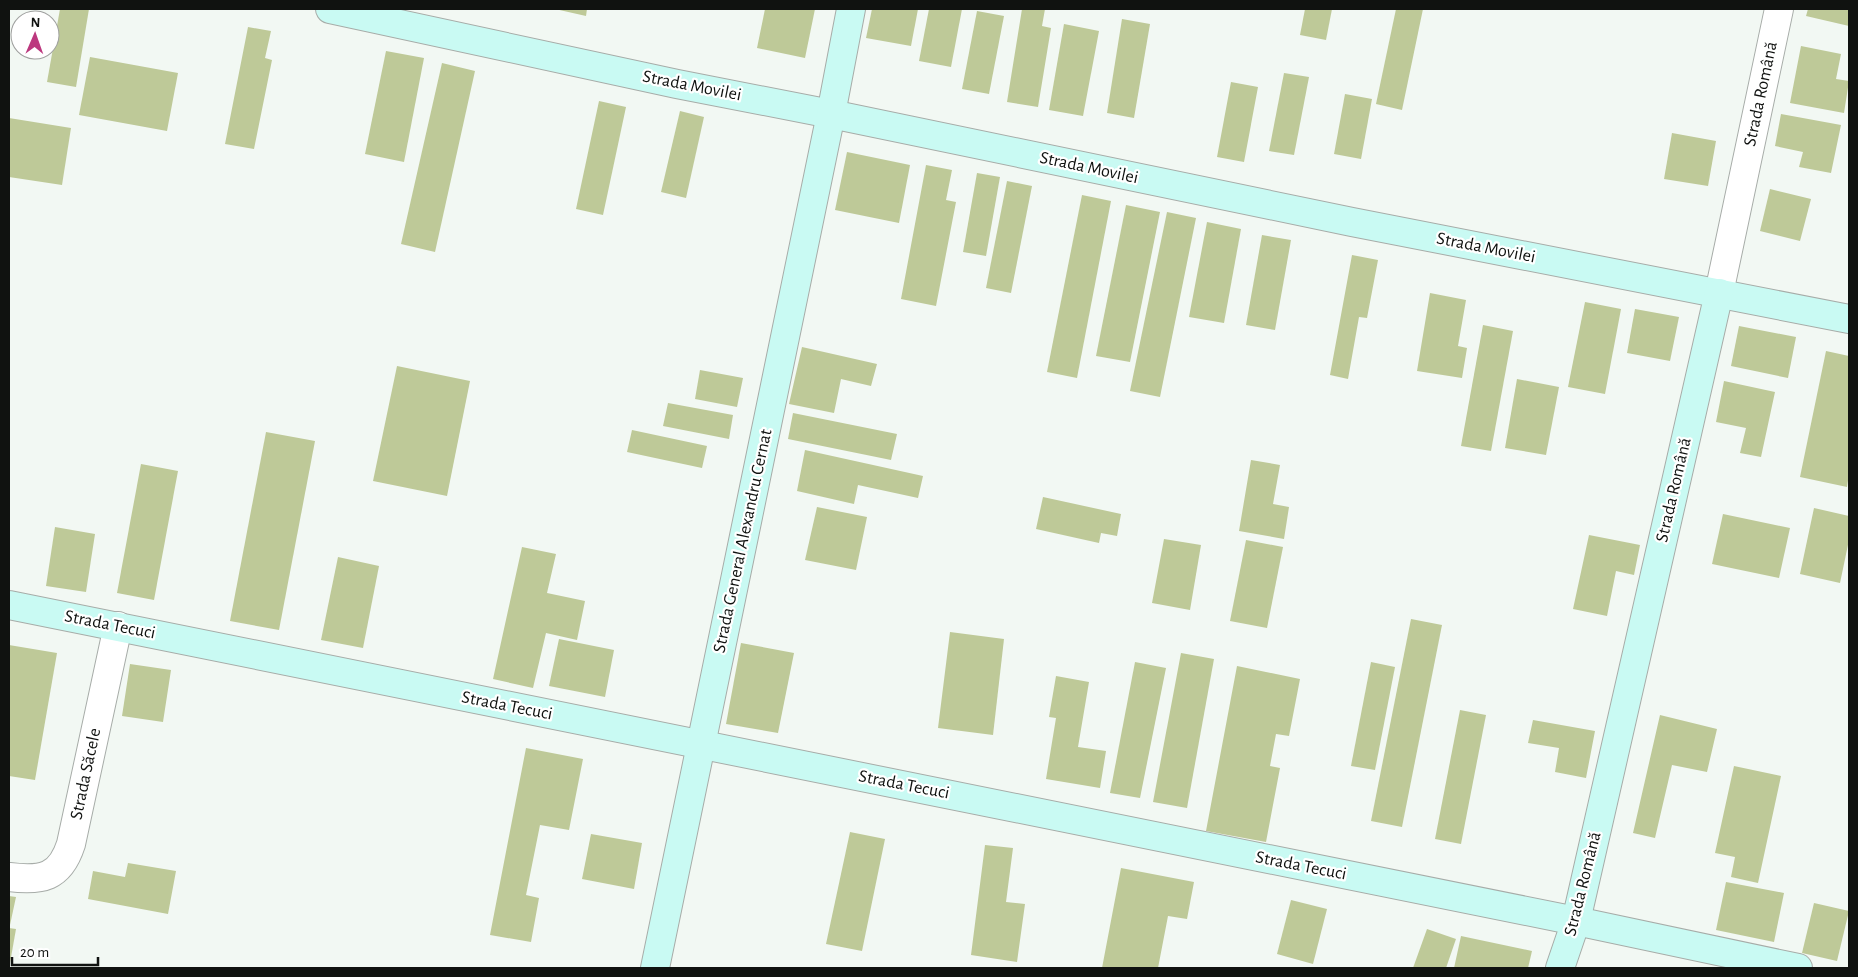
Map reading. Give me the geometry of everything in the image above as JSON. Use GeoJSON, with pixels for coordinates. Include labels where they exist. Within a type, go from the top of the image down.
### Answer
{"type":"FeatureCollection","features":[{"type":"Feature","properties":{"kind":"street","name":"Strada Movilei"},"geometry":{"type":"LineString","coordinates":[[330,9],[668,82],[1352,222],[1849,319]]}},
{"type":"Feature","properties":{"kind":"street","name":"Strada General Alexandru Cernat"},"geometry":{"type":"LineString","coordinates":[[655,968],[851,9]]}},
{"type":"Feature","properties":{"kind":"street","name":"Strada Română"},"geometry":{"type":"LineString","coordinates":[[1560,968],[1576,921],[1719,293],[1779,9]]}},
{"type":"Feature","properties":{"kind":"street","name":"Strada Tecuci"},"geometry":{"type":"LineString","coordinates":[[9,606],[118,626],[1576,921],[1798,968]]}},
{"type":"Feature","properties":{"kind":"street","name":"Strada Săcele"},"geometry":{"type":"LineString","coordinates":[[9,877],[44,877],[55,871],[66,859],[71,844],[118,626]]}},
{"type":"Feature","properties":{"kind":"building"},"geometry":{"type":"Polygon","coordinates":[[[89,9],[76,87],[47,82],[51,60],[60,60],[60,10],[89,9]]]}},
{"type":"Feature","properties":{"kind":"building"},"geometry":{"type":"Polygon","coordinates":[[[555,9],[587,9],[586,16],[555,9]]]}},
{"type":"Feature","properties":{"kind":"building"},"geometry":{"type":"Polygon","coordinates":[[[765,9],[815,9],[805,58],[757,48],[765,9]]]}},
{"type":"Feature","properties":{"kind":"building"},"geometry":{"type":"Polygon","coordinates":[[[872,9],[918,9],[911,46],[866,38],[872,9]]]}},
{"type":"Feature","properties":{"kind":"building"},"geometry":{"type":"Polygon","coordinates":[[[929,9],[962,9],[951,67],[919,61],[929,9]]]}},
{"type":"Feature","properties":{"kind":"building"},"geometry":{"type":"Polygon","coordinates":[[[1022,9],[1045,9],[1042,26],[1051,28],[1038,107],[1007,102],[1022,9]]]}},
{"type":"Feature","properties":{"kind":"building"},"geometry":{"type":"Polygon","coordinates":[[[1305,9],[1332,9],[1326,40],[1300,35],[1305,9]]]}},
{"type":"Feature","properties":{"kind":"building"},"geometry":{"type":"Polygon","coordinates":[[[1396,9],[1423,9],[1402,110],[1376,104],[1396,9]]]}},
{"type":"Feature","properties":{"kind":"building"},"geometry":{"type":"Polygon","coordinates":[[[1808,9],[1849,9],[1849,26],[1806,16],[1808,9]]]}},
{"type":"Feature","properties":{"kind":"building"},"geometry":{"type":"Polygon","coordinates":[[[977,11],[1004,16],[989,94],[962,89],[977,11]]]}},
{"type":"Feature","properties":{"kind":"building"},"geometry":{"type":"Polygon","coordinates":[[[1122,19],[1150,24],[1134,118],[1107,113],[1122,19]]]}},
{"type":"Feature","properties":{"kind":"building"},"geometry":{"type":"Polygon","coordinates":[[[1064,24],[1099,31],[1083,116],[1049,110],[1064,24]]]}},
{"type":"Feature","properties":{"kind":"building"},"geometry":{"type":"Polygon","coordinates":[[[248,27],[271,31],[265,58],[272,60],[254,149],[225,144],[248,27]]]}},
{"type":"Feature","properties":{"kind":"building"},"geometry":{"type":"Polygon","coordinates":[[[1801,46],[1841,54],[1836,79],[1849,81],[1844,113],[1790,103],[1801,46]]]}},
{"type":"Feature","properties":{"kind":"building"},"geometry":{"type":"Polygon","coordinates":[[[386,51],[424,58],[404,162],[365,154],[386,51]]]}},
{"type":"Feature","properties":{"kind":"building"},"geometry":{"type":"Polygon","coordinates":[[[90,57],[178,73],[167,131],[79,115],[90,57]]]}},
{"type":"Feature","properties":{"kind":"building"},"geometry":{"type":"Polygon","coordinates":[[[442,63],[475,71],[435,252],[401,244],[442,63]]]}},
{"type":"Feature","properties":{"kind":"building"},"geometry":{"type":"Polygon","coordinates":[[[1284,73],[1309,77],[1294,155],[1269,151],[1284,73]]]}},
{"type":"Feature","properties":{"kind":"building"},"geometry":{"type":"Polygon","coordinates":[[[1231,82],[1258,87],[1244,162],[1217,157],[1231,82]]]}},
{"type":"Feature","properties":{"kind":"building"},"geometry":{"type":"Polygon","coordinates":[[[1345,94],[1372,99],[1361,159],[1334,154],[1345,94]]]}},
{"type":"Feature","properties":{"kind":"building"},"geometry":{"type":"Polygon","coordinates":[[[599,101],[626,107],[603,215],[576,209],[599,101]]]}},
{"type":"Feature","properties":{"kind":"building"},"geometry":{"type":"Polygon","coordinates":[[[680,111],[704,117],[686,198],[661,192],[680,111]]]}},
{"type":"Feature","properties":{"kind":"building"},"geometry":{"type":"Polygon","coordinates":[[[1781,114],[1841,125],[1831,173],[1799,167],[1803,152],[1775,146],[1781,114]]]}},
{"type":"Feature","properties":{"kind":"building"},"geometry":{"type":"Polygon","coordinates":[[[9,118],[71,128],[62,185],[9,177],[9,118]]]}},
{"type":"Feature","properties":{"kind":"building"},"geometry":{"type":"Polygon","coordinates":[[[1672,133],[1716,141],[1708,186],[1664,179],[1672,133]]]}},
{"type":"Feature","properties":{"kind":"building"},"geometry":{"type":"Polygon","coordinates":[[[847,152],[910,165],[899,223],[835,210],[847,152]]]}},
{"type":"Feature","properties":{"kind":"building"},"geometry":{"type":"Polygon","coordinates":[[[926,165],[952,170],[946,200],[956,202],[936,306],[901,299],[926,165]]]}},
{"type":"Feature","properties":{"kind":"building"},"geometry":{"type":"Polygon","coordinates":[[[977,173],[1000,177],[986,256],[963,252],[977,173]]]}},
{"type":"Feature","properties":{"kind":"building"},"geometry":{"type":"Polygon","coordinates":[[[1007,181],[1032,186],[1011,293],[986,288],[1007,181]]]}},
{"type":"Feature","properties":{"kind":"building"},"geometry":{"type":"Polygon","coordinates":[[[1770,189],[1811,199],[1800,241],[1760,231],[1770,189]]]}},
{"type":"Feature","properties":{"kind":"building"},"geometry":{"type":"Polygon","coordinates":[[[1082,195],[1111,201],[1077,378],[1047,372],[1082,195]]]}},
{"type":"Feature","properties":{"kind":"building"},"geometry":{"type":"Polygon","coordinates":[[[1126,205],[1160,212],[1130,362],[1096,356],[1126,205]]]}},
{"type":"Feature","properties":{"kind":"building"},"geometry":{"type":"Polygon","coordinates":[[[1167,212],[1196,218],[1160,397],[1130,391],[1167,212]]]}},
{"type":"Feature","properties":{"kind":"building"},"geometry":{"type":"Polygon","coordinates":[[[1207,222],[1241,229],[1224,323],[1189,317],[1207,222]]]}},
{"type":"Feature","properties":{"kind":"building"},"geometry":{"type":"Polygon","coordinates":[[[1262,235],[1291,240],[1275,330],[1246,325],[1262,235]]]}},
{"type":"Feature","properties":{"kind":"building"},"geometry":{"type":"Polygon","coordinates":[[[1352,255],[1378,260],[1367,318],[1359,317],[1348,379],[1330,375],[1352,255]]]}},
{"type":"Feature","properties":{"kind":"building"},"geometry":{"type":"Polygon","coordinates":[[[1430,293],[1466,300],[1458,346],[1467,348],[1462,378],[1417,371],[1430,293]]]}},
{"type":"Feature","properties":{"kind":"building"},"geometry":{"type":"Polygon","coordinates":[[[1585,302],[1621,309],[1605,394],[1568,387],[1585,302]]]}},
{"type":"Feature","properties":{"kind":"building"},"geometry":{"type":"Polygon","coordinates":[[[1635,309],[1679,317],[1670,361],[1627,353],[1635,309]]]}},
{"type":"Feature","properties":{"kind":"building"},"geometry":{"type":"Polygon","coordinates":[[[1483,325],[1513,331],[1491,451],[1461,446],[1483,325]]]}},
{"type":"Feature","properties":{"kind":"building"},"geometry":{"type":"Polygon","coordinates":[[[1739,326],[1796,337],[1788,378],[1731,366],[1739,326]]]}},
{"type":"Feature","properties":{"kind":"building"},"geometry":{"type":"Polygon","coordinates":[[[802,347],[877,364],[871,386],[841,379],[834,413],[789,404],[802,347]]]}},
{"type":"Feature","properties":{"kind":"building"},"geometry":{"type":"Polygon","coordinates":[[[1826,351],[1849,356],[1849,474],[1847,487],[1800,477],[1826,351]]]}},
{"type":"Feature","properties":{"kind":"building"},"geometry":{"type":"Polygon","coordinates":[[[397,366],[470,381],[447,496],[373,481],[397,366]]]}},
{"type":"Feature","properties":{"kind":"building"},"geometry":{"type":"Polygon","coordinates":[[[700,370],[743,378],[737,407],[695,399],[700,370]]]}},
{"type":"Feature","properties":{"kind":"building"},"geometry":{"type":"Polygon","coordinates":[[[1517,379],[1559,387],[1546,455],[1505,448],[1517,379]]]}},
{"type":"Feature","properties":{"kind":"building"},"geometry":{"type":"Polygon","coordinates":[[[1724,381],[1775,392],[1761,457],[1740,453],[1746,428],[1716,422],[1724,381]]]}},
{"type":"Feature","properties":{"kind":"building"},"geometry":{"type":"Polygon","coordinates":[[[668,403],[733,415],[729,439],[663,426],[668,403]]]}},
{"type":"Feature","properties":{"kind":"building"},"geometry":{"type":"Polygon","coordinates":[[[793,413],[897,434],[891,460],[788,439],[793,413]]]}},
{"type":"Feature","properties":{"kind":"building"},"geometry":{"type":"Polygon","coordinates":[[[632,430],[707,446],[702,468],[627,452],[632,430]]]}},
{"type":"Feature","properties":{"kind":"building"},"geometry":{"type":"Polygon","coordinates":[[[266,432],[315,441],[279,630],[230,621],[266,432]]]}},
{"type":"Feature","properties":{"kind":"building"},"geometry":{"type":"Polygon","coordinates":[[[805,450],[923,476],[918,498],[858,485],[854,504],[797,491],[805,450]]]}},
{"type":"Feature","properties":{"kind":"building"},"geometry":{"type":"Polygon","coordinates":[[[1251,460],[1280,465],[1273,504],[1289,507],[1284,539],[1239,531],[1251,460]]]}},
{"type":"Feature","properties":{"kind":"building"},"geometry":{"type":"Polygon","coordinates":[[[141,464],[178,471],[154,600],[117,593],[141,464]]]}},
{"type":"Feature","properties":{"kind":"building"},"geometry":{"type":"Polygon","coordinates":[[[1043,497],[1121,514],[1117,536],[1101,533],[1099,543],[1036,529],[1043,497]]]}},
{"type":"Feature","properties":{"kind":"building"},"geometry":{"type":"Polygon","coordinates":[[[817,507],[867,517],[856,570],[805,560],[817,507]]]}},
{"type":"Feature","properties":{"kind":"building"},"geometry":{"type":"Polygon","coordinates":[[[1814,508],[1849,516],[1849,540],[1840,583],[1800,574],[1814,508]]]}},
{"type":"Feature","properties":{"kind":"building"},"geometry":{"type":"Polygon","coordinates":[[[1723,514],[1790,528],[1779,578],[1712,564],[1723,514]]]}},
{"type":"Feature","properties":{"kind":"building"},"geometry":{"type":"Polygon","coordinates":[[[55,527],[95,534],[86,592],[46,586],[55,527]]]}},
{"type":"Feature","properties":{"kind":"building"},"geometry":{"type":"Polygon","coordinates":[[[1589,535],[1640,545],[1634,575],[1616,571],[1607,616],[1573,609],[1589,535]]]}},
{"type":"Feature","properties":{"kind":"building"},"geometry":{"type":"Polygon","coordinates":[[[1164,539],[1201,545],[1190,610],[1152,603],[1164,539]]]}},
{"type":"Feature","properties":{"kind":"building"},"geometry":{"type":"Polygon","coordinates":[[[1246,540],[1283,547],[1267,628],[1230,621],[1246,540]]]}},
{"type":"Feature","properties":{"kind":"building"},"geometry":{"type":"Polygon","coordinates":[[[522,547],[556,554],[547,593],[585,601],[577,640],[546,633],[533,688],[493,679],[522,547]]]}},
{"type":"Feature","properties":{"kind":"building"},"geometry":{"type":"Polygon","coordinates":[[[338,557],[379,566],[363,648],[321,640],[338,557]]]}},
{"type":"Feature","properties":{"kind":"building"},"geometry":{"type":"Polygon","coordinates":[[[1411,619],[1442,625],[1402,827],[1371,821],[1411,619]]]}},
{"type":"Feature","properties":{"kind":"building"},"geometry":{"type":"Polygon","coordinates":[[[950,632],[1004,639],[993,735],[938,728],[950,632]]]}},
{"type":"Feature","properties":{"kind":"building"},"geometry":{"type":"Polygon","coordinates":[[[559,639],[614,650],[605,697],[549,686],[559,639]]]}},
{"type":"Feature","properties":{"kind":"building"},"geometry":{"type":"Polygon","coordinates":[[[741,643],[794,653],[778,733],[726,724],[741,643]]]}},
{"type":"Feature","properties":{"kind":"building"},"geometry":{"type":"Polygon","coordinates":[[[9,645],[57,653],[35,780],[9,776],[9,645]]]}},
{"type":"Feature","properties":{"kind":"building"},"geometry":{"type":"Polygon","coordinates":[[[1181,653],[1214,659],[1187,808],[1153,802],[1181,653]]]}},
{"type":"Feature","properties":{"kind":"building"},"geometry":{"type":"Polygon","coordinates":[[[1135,662],[1166,668],[1140,798],[1110,793],[1135,662]]]}},
{"type":"Feature","properties":{"kind":"building"},"geometry":{"type":"Polygon","coordinates":[[[1371,662],[1395,667],[1375,770],[1351,766],[1371,662]]]}},
{"type":"Feature","properties":{"kind":"building"},"geometry":{"type":"Polygon","coordinates":[[[130,664],[171,670],[163,722],[122,716],[130,664]]]}},
{"type":"Feature","properties":{"kind":"building"},"geometry":{"type":"Polygon","coordinates":[[[1237,666],[1300,679],[1289,736],[1276,734],[1270,766],[1280,768],[1266,842],[1206,831],[1237,666]]]}},
{"type":"Feature","properties":{"kind":"building"},"geometry":{"type":"Polygon","coordinates":[[[1056,676],[1089,682],[1078,747],[1106,751],[1100,788],[1046,779],[1056,718],[1049,717],[1056,676]]]}},
{"type":"Feature","properties":{"kind":"building"},"geometry":{"type":"Polygon","coordinates":[[[1460,710],[1486,715],[1461,844],[1435,839],[1460,710]]]}},
{"type":"Feature","properties":{"kind":"building"},"geometry":{"type":"Polygon","coordinates":[[[1660,715],[1717,729],[1707,772],[1672,765],[1655,838],[1633,833],[1660,715]]]}},
{"type":"Feature","properties":{"kind":"building"},"geometry":{"type":"Polygon","coordinates":[[[1533,720],[1595,731],[1586,778],[1555,772],[1559,748],[1528,743],[1533,720]]]}},
{"type":"Feature","properties":{"kind":"building"},"geometry":{"type":"Polygon","coordinates":[[[526,748],[583,759],[569,830],[540,825],[526,895],[539,898],[531,942],[490,935],[526,748]]]}},
{"type":"Feature","properties":{"kind":"building"},"geometry":{"type":"Polygon","coordinates":[[[1734,766],[1781,776],[1758,883],[1731,877],[1735,857],[1715,853],[1734,766]]]}},
{"type":"Feature","properties":{"kind":"building"},"geometry":{"type":"Polygon","coordinates":[[[850,832],[885,839],[862,951],[826,944],[850,832]]]}},
{"type":"Feature","properties":{"kind":"building"},"geometry":{"type":"Polygon","coordinates":[[[591,834],[642,843],[634,889],[582,879],[591,834]]]}},
{"type":"Feature","properties":{"kind":"building"},"geometry":{"type":"Polygon","coordinates":[[[985,845],[1013,848],[1006,902],[1025,904],[1017,962],[971,955],[985,845]]]}},
{"type":"Feature","properties":{"kind":"building"},"geometry":{"type":"Polygon","coordinates":[[[128,863],[176,871],[168,914],[88,899],[93,871],[125,877],[128,863]]]}},
{"type":"Feature","properties":{"kind":"building"},"geometry":{"type":"Polygon","coordinates":[[[1121,868],[1194,882],[1187,919],[1168,916],[1158,968],[1102,968],[1121,868]]]}},
{"type":"Feature","properties":{"kind":"building"},"geometry":{"type":"Polygon","coordinates":[[[1726,882],[1784,893],[1774,942],[1716,930],[1726,882]]]}},
{"type":"Feature","properties":{"kind":"building"},"geometry":{"type":"Polygon","coordinates":[[[9,896],[16,897],[10,925],[9,925],[9,896]]]}},
{"type":"Feature","properties":{"kind":"building"},"geometry":{"type":"Polygon","coordinates":[[[1291,900],[1327,909],[1313,964],[1277,954],[1291,900]]]}},
{"type":"Feature","properties":{"kind":"building"},"geometry":{"type":"Polygon","coordinates":[[[1814,903],[1849,911],[1837,961],[1802,953],[1814,903]]]}},
{"type":"Feature","properties":{"kind":"building"},"geometry":{"type":"Polygon","coordinates":[[[9,928],[16,929],[10,963],[9,963],[9,928]]]}},
{"type":"Feature","properties":{"kind":"building"},"geometry":{"type":"Polygon","coordinates":[[[1427,929],[1456,939],[1446,968],[1413,968],[1427,929]]]}},
{"type":"Feature","properties":{"kind":"building"},"geometry":{"type":"Polygon","coordinates":[[[1461,936],[1532,951],[1528,968],[1454,968],[1461,936]]]}}]}
